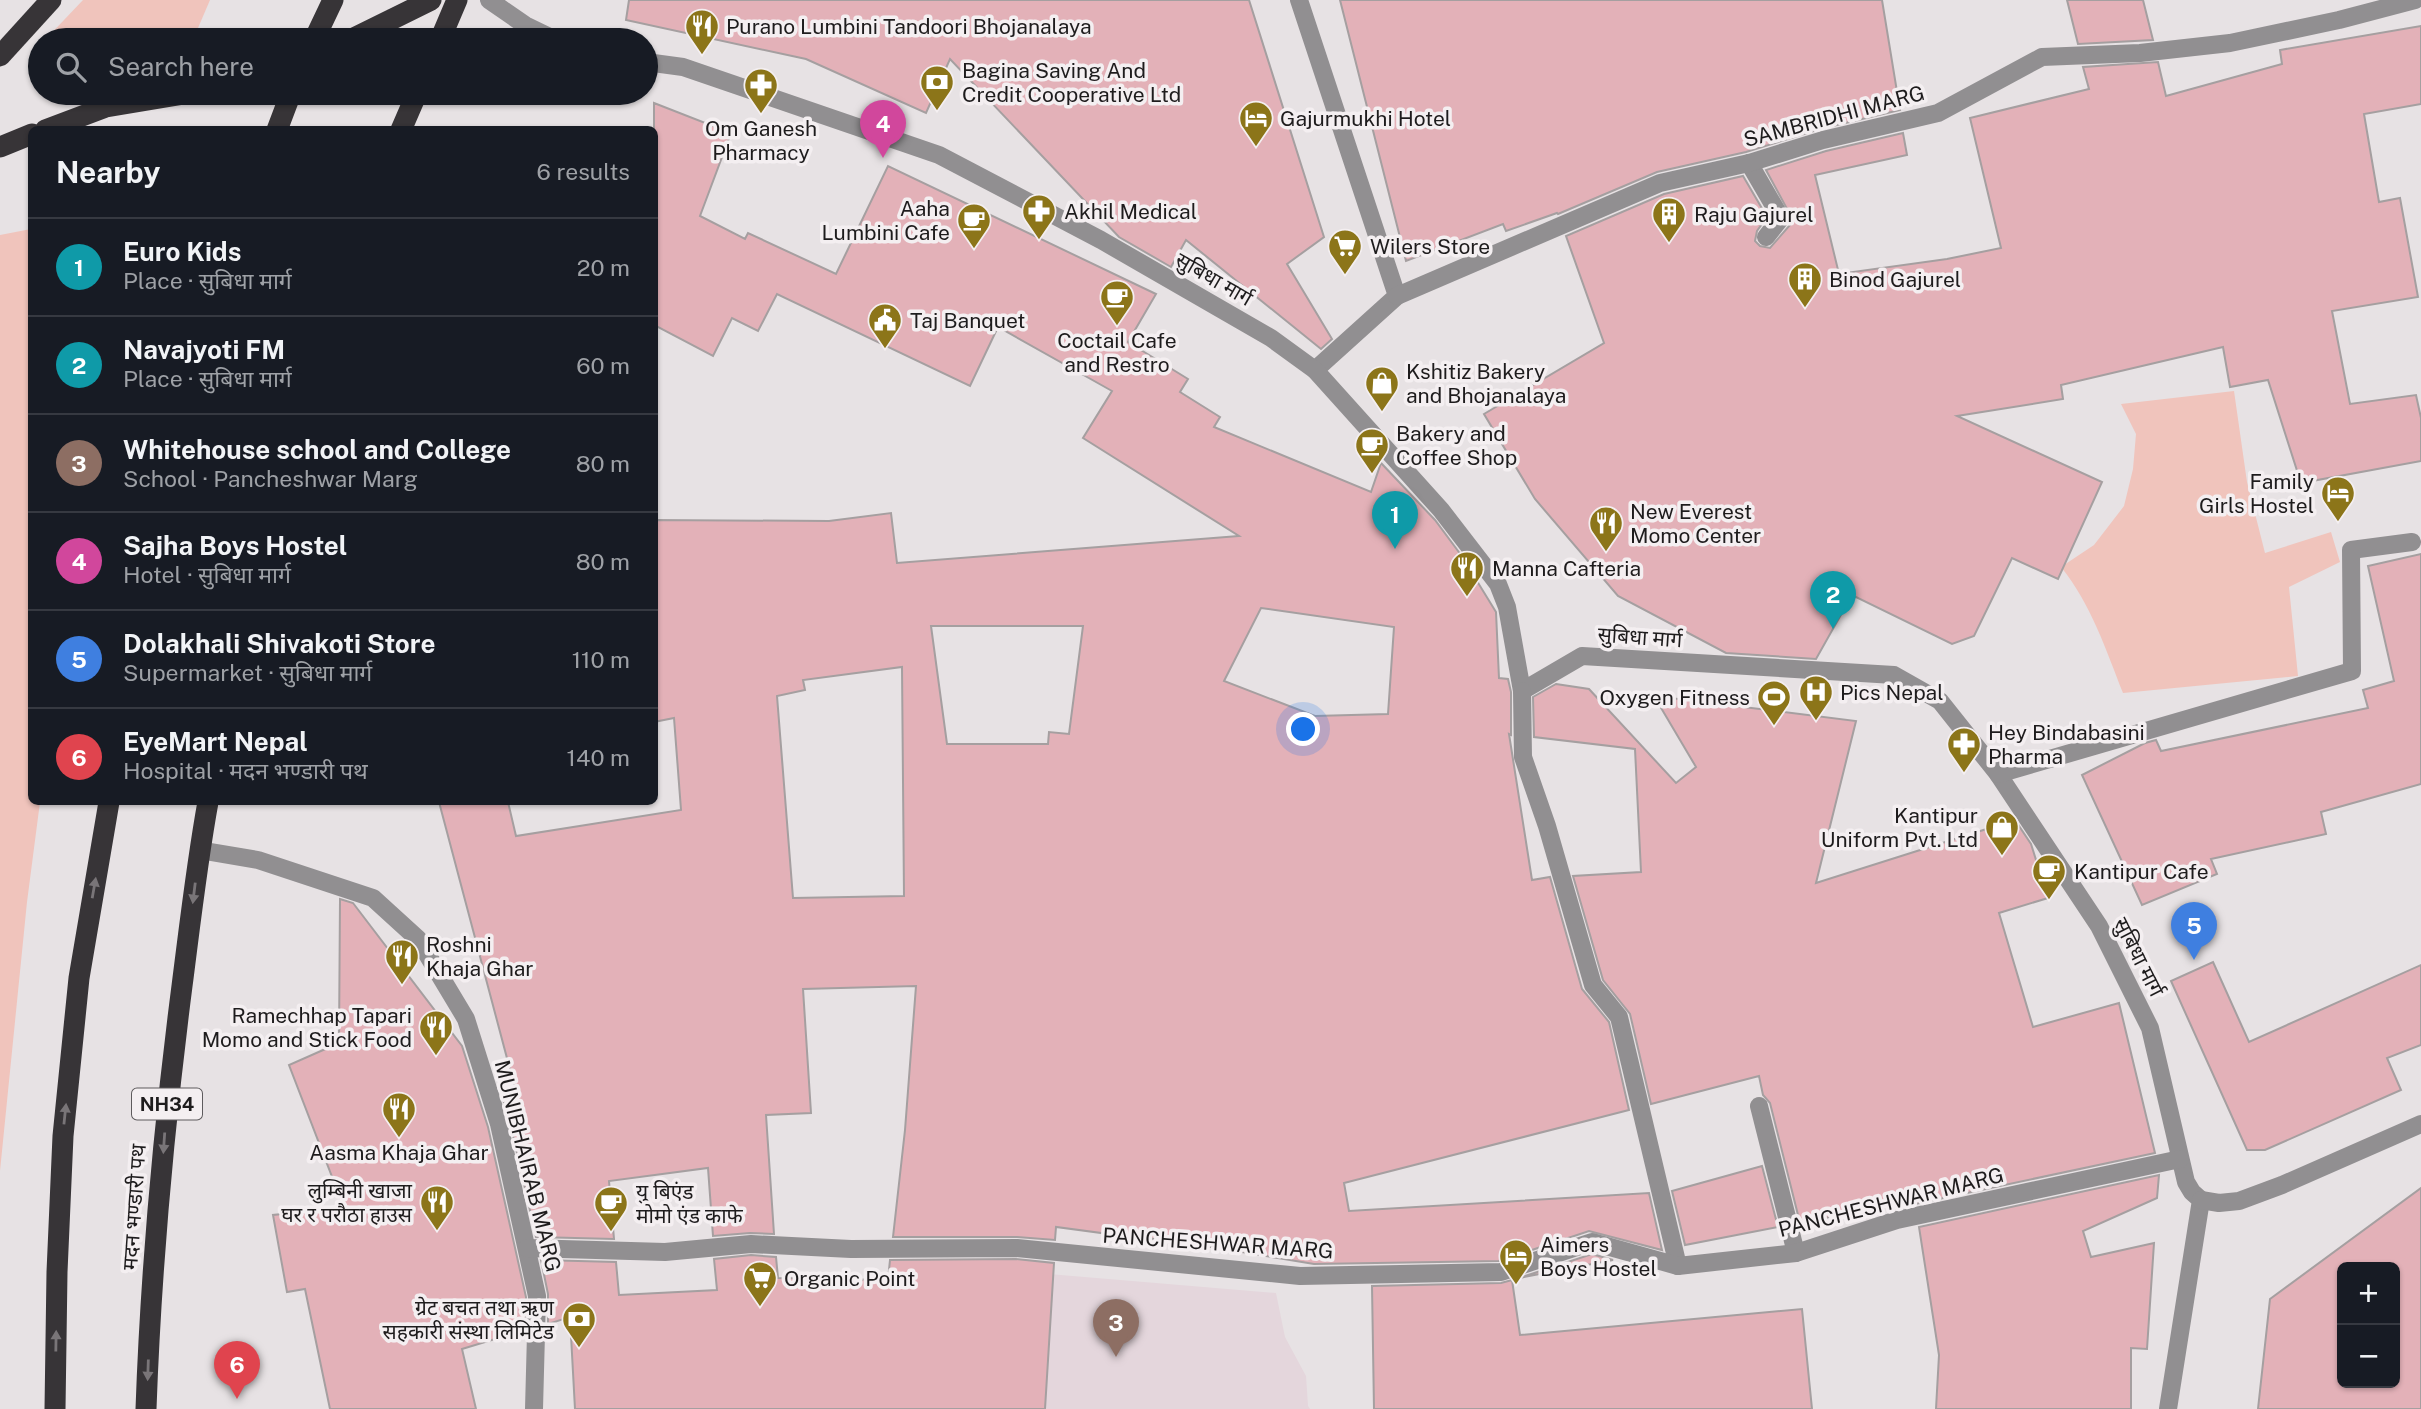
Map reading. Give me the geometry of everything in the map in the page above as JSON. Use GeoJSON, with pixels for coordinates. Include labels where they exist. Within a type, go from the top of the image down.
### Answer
{"type":"FeatureCollection","features":[{"type":"Feature","properties":{"kind":"highway"},"geometry":{"type":"LineString","coordinates":[[0,56],[51,0]]}},
{"type":"Feature","properties":{"kind":"highway"},"geometry":{"type":"LineString","coordinates":[[320,28],[333,0]]}},
{"type":"Feature","properties":{"kind":"highway"},"geometry":{"type":"LineString","coordinates":[[374,28],[431,0]]}},
{"type":"Feature","properties":{"kind":"highway"},"geometry":{"type":"LineString","coordinates":[[445,28],[457,0]]}},
{"type":"Feature","properties":{"kind":"highway"},"geometry":{"type":"LineString","coordinates":[[55,126],[118,105]]}},
{"type":"Feature","properties":{"kind":"highway"},"geometry":{"type":"LineString","coordinates":[[279,126],[286,105]]}},
{"type":"Feature","properties":{"kind":"highway"},"geometry":{"type":"LineString","coordinates":[[403,126],[412,105]]}},
{"type":"Feature","properties":{"kind":"highway"},"geometry":{"type":"LineString","coordinates":[[0,147],[28,136]]}},
{"type":"Feature","properties":{"kind":"highway"},"geometry":{"type":"LineString","coordinates":[[55,1409],[62,1136],[79,978],[108,805]]}},
{"type":"Feature","properties":{"kind":"highway","name":"मदन भण्डारी पथ"},"geometry":{"type":"LineString","coordinates":[[146,1409],[167,1103],[199,850],[207,805]]}},
{"type":"Feature","properties":{"kind":"street"},"geometry":{"type":"LineString","coordinates":[[489,0],[531,28]]}},
{"type":"Feature","properties":{"kind":"street"},"geometry":{"type":"LineString","coordinates":[[1299,0],[1397,296]]}},
{"type":"Feature","properties":{"kind":"street","name":"SAMBRIDHI MARG"},"geometry":{"type":"LineString","coordinates":[[1314,370],[1397,296],[1660,183],[1749,163],[1823,140],[1938,113],[2042,57],[2140,53],[2230,43],[2339,20],[2415,0]]}},
{"type":"Feature","properties":{"kind":"street","name":"सुबिधा मार्ग"},"geometry":{"type":"LineString","coordinates":[[658,64],[684,67],[939,155],[1125,254],[1271,338],[1314,370],[1441,510],[1498,584],[1507,607],[1522,691],[1582,656],[1894,675],[1940,701],[1998,774],[2099,926],[2150,1028],[2186,1182],[2201,1200]]}},
{"type":"Feature","properties":{"kind":"street"},"geometry":{"type":"LineString","coordinates":[[1749,163],[1781,218],[1766,237]]}},
{"type":"Feature","properties":{"kind":"street"},"geometry":{"type":"LineString","coordinates":[[1998,774],[2351,671],[2351,550],[2412,542]]}},
{"type":"Feature","properties":{"kind":"street"},"geometry":{"type":"LineString","coordinates":[[1522,691],[1523,757],[1547,826],[1593,985],[1619,1017],[1678,1266]]}},
{"type":"Feature","properties":{"kind":"street","name":"MUNIBHAIRAB MARG"},"geometry":{"type":"LineString","coordinates":[[199,850],[258,860],[373,898],[418,939],[466,1019],[499,1124],[537,1296],[534,1409]]}},
{"type":"Feature","properties":{"kind":"street"},"geometry":{"type":"LineString","coordinates":[[1759,1106],[1796,1253]]}},
{"type":"Feature","properties":{"kind":"street"},"geometry":{"type":"LineString","coordinates":[[2168,1409],[2201,1200],[2219,1203],[2239,1200],[2282,1185],[2421,1124]]}},
{"type":"Feature","properties":{"kind":"street","name":"PANCHESHWAR MARG"},"geometry":{"type":"LineString","coordinates":[[527,1248],[665,1252],[751,1244],[851,1249],[1017,1248],[1300,1276],[1501,1272],[1592,1242],[1678,1266],[1796,1253],[1897,1220],[2180,1159]]}},
{"type":"Feature","properties":{"kind":"shaded area"},"geometry":{"type":"Polygon","coordinates":[[[83,0],[210,0],[198,28],[56,28],[83,0]]]}},
{"type":"Feature","properties":{"kind":"shaded area"},"geometry":{"type":"Polygon","coordinates":[[[28,230],[28,805],[40,805],[27,902],[0,1171],[0,235],[28,230]]]}},
{"type":"Feature","properties":{"kind":"shaded area"},"geometry":{"type":"Polygon","coordinates":[[[2234,391],[2247,482],[2265,553],[2331,532],[2340,562],[2289,587],[2298,676],[2123,693],[2089,612],[2061,567],[2094,545],[2124,506],[2133,469],[2136,434],[2121,404],[2234,391]]]}},
{"type":"Feature","properties":{"kind":"shaded area"},"geometry":{"type":"Polygon","coordinates":[[[941,1265],[1276,1293],[1285,1337],[1306,1376],[1310,1409],[933,1409],[941,1265]]]}},
{"type":"Feature","properties":{"kind":"building"},"geometry":{"type":"Polygon","coordinates":[[[629,0],[1249,0],[1324,237],[1287,264],[1332,339],[1321,349],[1186,240],[1171,267],[1119,237],[950,59],[926,113],[806,59],[626,20],[629,0]]]}},
{"type":"Feature","properties":{"kind":"building"},"geometry":{"type":"Polygon","coordinates":[[[1340,0],[1882,0],[1900,110],[1820,129],[1746,152],[1657,172],[1558,214],[1506,231],[1503,224],[1406,261],[1340,0]]]}},
{"type":"Feature","properties":{"kind":"building"},"geometry":{"type":"Polygon","coordinates":[[[2067,0],[2143,0],[2153,40],[2078,44],[2067,0]]]}},
{"type":"Feature","properties":{"kind":"building"},"geometry":{"type":"Polygon","coordinates":[[[2421,26],[2421,104],[2364,114],[2379,202],[2400,198],[2418,297],[2332,311],[2350,404],[2416,395],[2421,418],[2421,461],[2301,483],[2268,380],[2230,387],[2223,347],[2061,385],[2063,399],[1957,416],[2102,482],[2058,579],[2012,558],[1974,636],[1952,644],[1852,595],[1816,659],[1726,653],[1618,596],[1535,499],[1484,414],[1604,343],[1566,236],[1664,194],[1743,176],[1767,217],[1757,231],[1755,241],[1760,246],[1770,248],[1790,225],[1792,218],[1766,170],[1826,151],[1903,133],[1907,155],[1815,175],[1839,274],[1947,259],[2001,248],[1970,118],[2089,89],[2083,67],[2158,62],[2166,96],[2282,64],[2280,50],[2421,26]]]}},
{"type":"Feature","properties":{"kind":"building"},"geometry":{"type":"Polygon","coordinates":[[[654,105],[731,133],[700,216],[745,239],[748,233],[836,274],[888,166],[1156,294],[1128,342],[1188,379],[1180,392],[1220,417],[1214,427],[1371,492],[1381,463],[1435,520],[1461,555],[1496,612],[1499,678],[1508,679],[1511,692],[1511,735],[1509,734],[1532,880],[1550,877],[1582,989],[1609,1022],[1629,1110],[1344,1183],[1349,1211],[1649,1193],[1662,1250],[1589,1231],[1499,1261],[1314,1264],[1109,1231],[1109,1234],[1056,1227],[1055,1240],[1017,1237],[893,1237],[905,1130],[916,986],[803,989],[811,1113],[766,1115],[774,1234],[713,1236],[708,1168],[609,1181],[614,1239],[536,1237],[502,1096],[525,1126],[440,805],[509,805],[516,836],[681,810],[674,718],[658,721],[658,520],[829,521],[891,513],[897,563],[1239,536],[1083,438],[1112,391],[998,327],[970,386],[777,294],[758,331],[732,318],[713,356],[658,327],[658,126],[654,126],[654,105]],[[1261,608],[1224,681],[1315,716],[1388,714],[1394,627],[1261,608]],[[931,626],[947,744],[1048,744],[1049,732],[1069,734],[1083,626],[931,626]],[[902,667],[803,680],[805,690],[777,696],[793,898],[904,896],[902,667]]]}},
{"type":"Feature","properties":{"kind":"building"},"geometry":{"type":"Polygon","coordinates":[[[2421,554],[2421,784],[2321,812],[2326,834],[2211,859],[2217,874],[2142,905],[2082,775],[2156,740],[2161,751],[2368,708],[2363,690],[2394,681],[2368,566],[2421,554]]]}},
{"type":"Feature","properties":{"kind":"building"},"geometry":{"type":"Polygon","coordinates":[[[1556,684],[1589,689],[1676,783],[1696,767],[1654,696],[1856,721],[1816,883],[2015,820],[2031,844],[2048,898],[1999,913],[2033,1027],[2119,1003],[2155,1153],[1915,1204],[1915,1200],[1800,1223],[1770,1103],[1763,1095],[1759,1076],[1651,1104],[1630,1014],[1603,980],[1573,876],[1641,872],[1635,749],[1534,737],[1533,697],[1556,684]]]}},
{"type":"Feature","properties":{"kind":"building"},"geometry":{"type":"Polygon","coordinates":[[[340,899],[353,903],[462,1046],[488,1127],[526,1297],[525,1330],[462,1349],[476,1409],[330,1409],[305,1289],[287,1292],[273,1215],[344,1208],[289,1065],[339,1043],[340,899]]]}},
{"type":"Feature","properties":{"kind":"building"},"geometry":{"type":"Polygon","coordinates":[[[2213,962],[2249,1042],[2421,965],[2421,1045],[2387,1058],[2401,1090],[2265,1150],[2247,1150],[2171,981],[2213,962]]]}},
{"type":"Feature","properties":{"kind":"building"},"geometry":{"type":"Polygon","coordinates":[[[1762,1166],[1778,1227],[1685,1245],[1672,1191],[1762,1166]]]}},
{"type":"Feature","properties":{"kind":"building"},"geometry":{"type":"Polygon","coordinates":[[[2159,1175],[2157,1198],[2083,1231],[2091,1257],[2154,1243],[2147,1349],[2131,1348],[2131,1409],[1936,1409],[1939,1355],[1919,1227],[2159,1175]]]}},
{"type":"Feature","properties":{"kind":"building"},"geometry":{"type":"Polygon","coordinates":[[[2421,1188],[2421,1409],[2258,1409],[2270,1299],[2421,1188]]]}},
{"type":"Feature","properties":{"kind":"building"},"geometry":{"type":"Polygon","coordinates":[[[1592,1254],[1613,1260],[1519,1278],[1592,1254]]]}},
{"type":"Feature","properties":{"kind":"building"},"geometry":{"type":"Polygon","coordinates":[[[751,1255],[776,1257],[778,1278],[888,1280],[890,1260],[1016,1259],[1054,1263],[1045,1409],[575,1409],[570,1317],[548,1324],[548,1294],[541,1260],[616,1262],[619,1295],[717,1290],[714,1259],[751,1255]]]}},
{"type":"Feature","properties":{"kind":"building"},"geometry":{"type":"Polygon","coordinates":[[[1512,1280],[1520,1335],[1802,1309],[1812,1409],[1374,1409],[1372,1286],[1501,1283],[1512,1280]]]}},
{"type":"Feature","properties":{"kind":"place","name":"Purano Lumbini Tandoori Bhojanalaya"},"geometry":{"type":"Point","coordinates":[702,56]}},
{"type":"Feature","properties":{"kind":"place","name":"Bagina Saving And Credit Cooperative Ltd"},"geometry":{"type":"Point","coordinates":[937,112]}},
{"type":"Feature","properties":{"kind":"place","name":"Om Ganesh Pharmacy"},"geometry":{"type":"Point","coordinates":[761,115]}},
{"type":"Feature","properties":{"kind":"place","name":"Gajurmukhi Hotel"},"geometry":{"type":"Point","coordinates":[1256,148]}},
{"type":"Feature","properties":{"kind":"place","name":"Sajha Boys Hostel"},"geometry":{"type":"Point","coordinates":[883,158]}},
{"type":"Feature","properties":{"kind":"place","name":"Akhil Medical"},"geometry":{"type":"Point","coordinates":[1039,241]}},
{"type":"Feature","properties":{"kind":"place","name":"Raju Gajurel"},"geometry":{"type":"Point","coordinates":[1669,244]}},
{"type":"Feature","properties":{"kind":"place","name":"Aaha Lumbini Cafe"},"geometry":{"type":"Point","coordinates":[974,250]}},
{"type":"Feature","properties":{"kind":"place","name":"Wilers Store"},"geometry":{"type":"Point","coordinates":[1345,276]}},
{"type":"Feature","properties":{"kind":"place","name":"Binod Gajurel"},"geometry":{"type":"Point","coordinates":[1805,309]}},
{"type":"Feature","properties":{"kind":"place","name":"Coctail Cafe and Restro"},"geometry":{"type":"Point","coordinates":[1117,327]}},
{"type":"Feature","properties":{"kind":"place","name":"Taj Banquet"},"geometry":{"type":"Point","coordinates":[885,350]}},
{"type":"Feature","properties":{"kind":"place","name":"Kshitiz Bakery and Bhojanalaya"},"geometry":{"type":"Point","coordinates":[1382,413]}},
{"type":"Feature","properties":{"kind":"place","name":"Bakery and Coffee Shop"},"geometry":{"type":"Point","coordinates":[1372,475]}},
{"type":"Feature","properties":{"kind":"place","name":"Family Girls Hostel"},"geometry":{"type":"Point","coordinates":[2338,523]}},
{"type":"Feature","properties":{"kind":"place","name":"Euro Kids"},"geometry":{"type":"Point","coordinates":[1395,549]}},
{"type":"Feature","properties":{"kind":"place","name":"New Everest Momo Center"},"geometry":{"type":"Point","coordinates":[1606,553]}},
{"type":"Feature","properties":{"kind":"place","name":"Manna Cafteria"},"geometry":{"type":"Point","coordinates":[1467,598]}},
{"type":"Feature","properties":{"kind":"place","name":"Navajyoti FM"},"geometry":{"type":"Point","coordinates":[1833,629]}},
{"type":"Feature","properties":{"kind":"place","name":"Pics Nepal"},"geometry":{"type":"Point","coordinates":[1816,722]}},
{"type":"Feature","properties":{"kind":"place","name":"Oxygen Fitness"},"geometry":{"type":"Point","coordinates":[1774,727]}},
{"type":"Feature","properties":{"kind":"place","name":"Hey Bindabasini Pharma"},"geometry":{"type":"Point","coordinates":[1964,774]}},
{"type":"Feature","properties":{"kind":"place","name":"Kantipur Uniform Pvt. Ltd"},"geometry":{"type":"Point","coordinates":[2002,857]}},
{"type":"Feature","properties":{"kind":"place","name":"Kantipur Cafe"},"geometry":{"type":"Point","coordinates":[2049,901]}},
{"type":"Feature","properties":{"kind":"place","name":"Dolakhali Shivakoti Store"},"geometry":{"type":"Point","coordinates":[2194,960]}},
{"type":"Feature","properties":{"kind":"place","name":"Roshni Khaja Ghar"},"geometry":{"type":"Point","coordinates":[402,986]}},
{"type":"Feature","properties":{"kind":"place","name":"Ramechhap Tapari Momo and Stick Food"},"geometry":{"type":"Point","coordinates":[436,1057]}},
{"type":"Feature","properties":{"kind":"place","name":"Aasma Khaja Ghar"},"geometry":{"type":"Point","coordinates":[399,1139]}},
{"type":"Feature","properties":{"kind":"place","name":"लुम्बिनी खाजा घर र परौठा हाउस"},"geometry":{"type":"Point","coordinates":[437,1232]}},
{"type":"Feature","properties":{"kind":"place","name":"यु बिएंड मोमो एंड काफे"},"geometry":{"type":"Point","coordinates":[611,1233]}},
{"type":"Feature","properties":{"kind":"place","name":"Aimers Boys Hostel"},"geometry":{"type":"Point","coordinates":[1516,1286]}},
{"type":"Feature","properties":{"kind":"place","name":"Organic Point"},"geometry":{"type":"Point","coordinates":[760,1308]}},
{"type":"Feature","properties":{"kind":"place","name":"ग्रेट बचत तथा ऋण सहकारी संस्था लिमिटेड"},"geometry":{"type":"Point","coordinates":[579,1349]}},
{"type":"Feature","properties":{"kind":"place","name":"Whitehouse school and College"},"geometry":{"type":"Point","coordinates":[1116,1357]}},
{"type":"Feature","properties":{"kind":"place","name":"EyeMart Nepal"},"geometry":{"type":"Point","coordinates":[237,1399]}}]}
